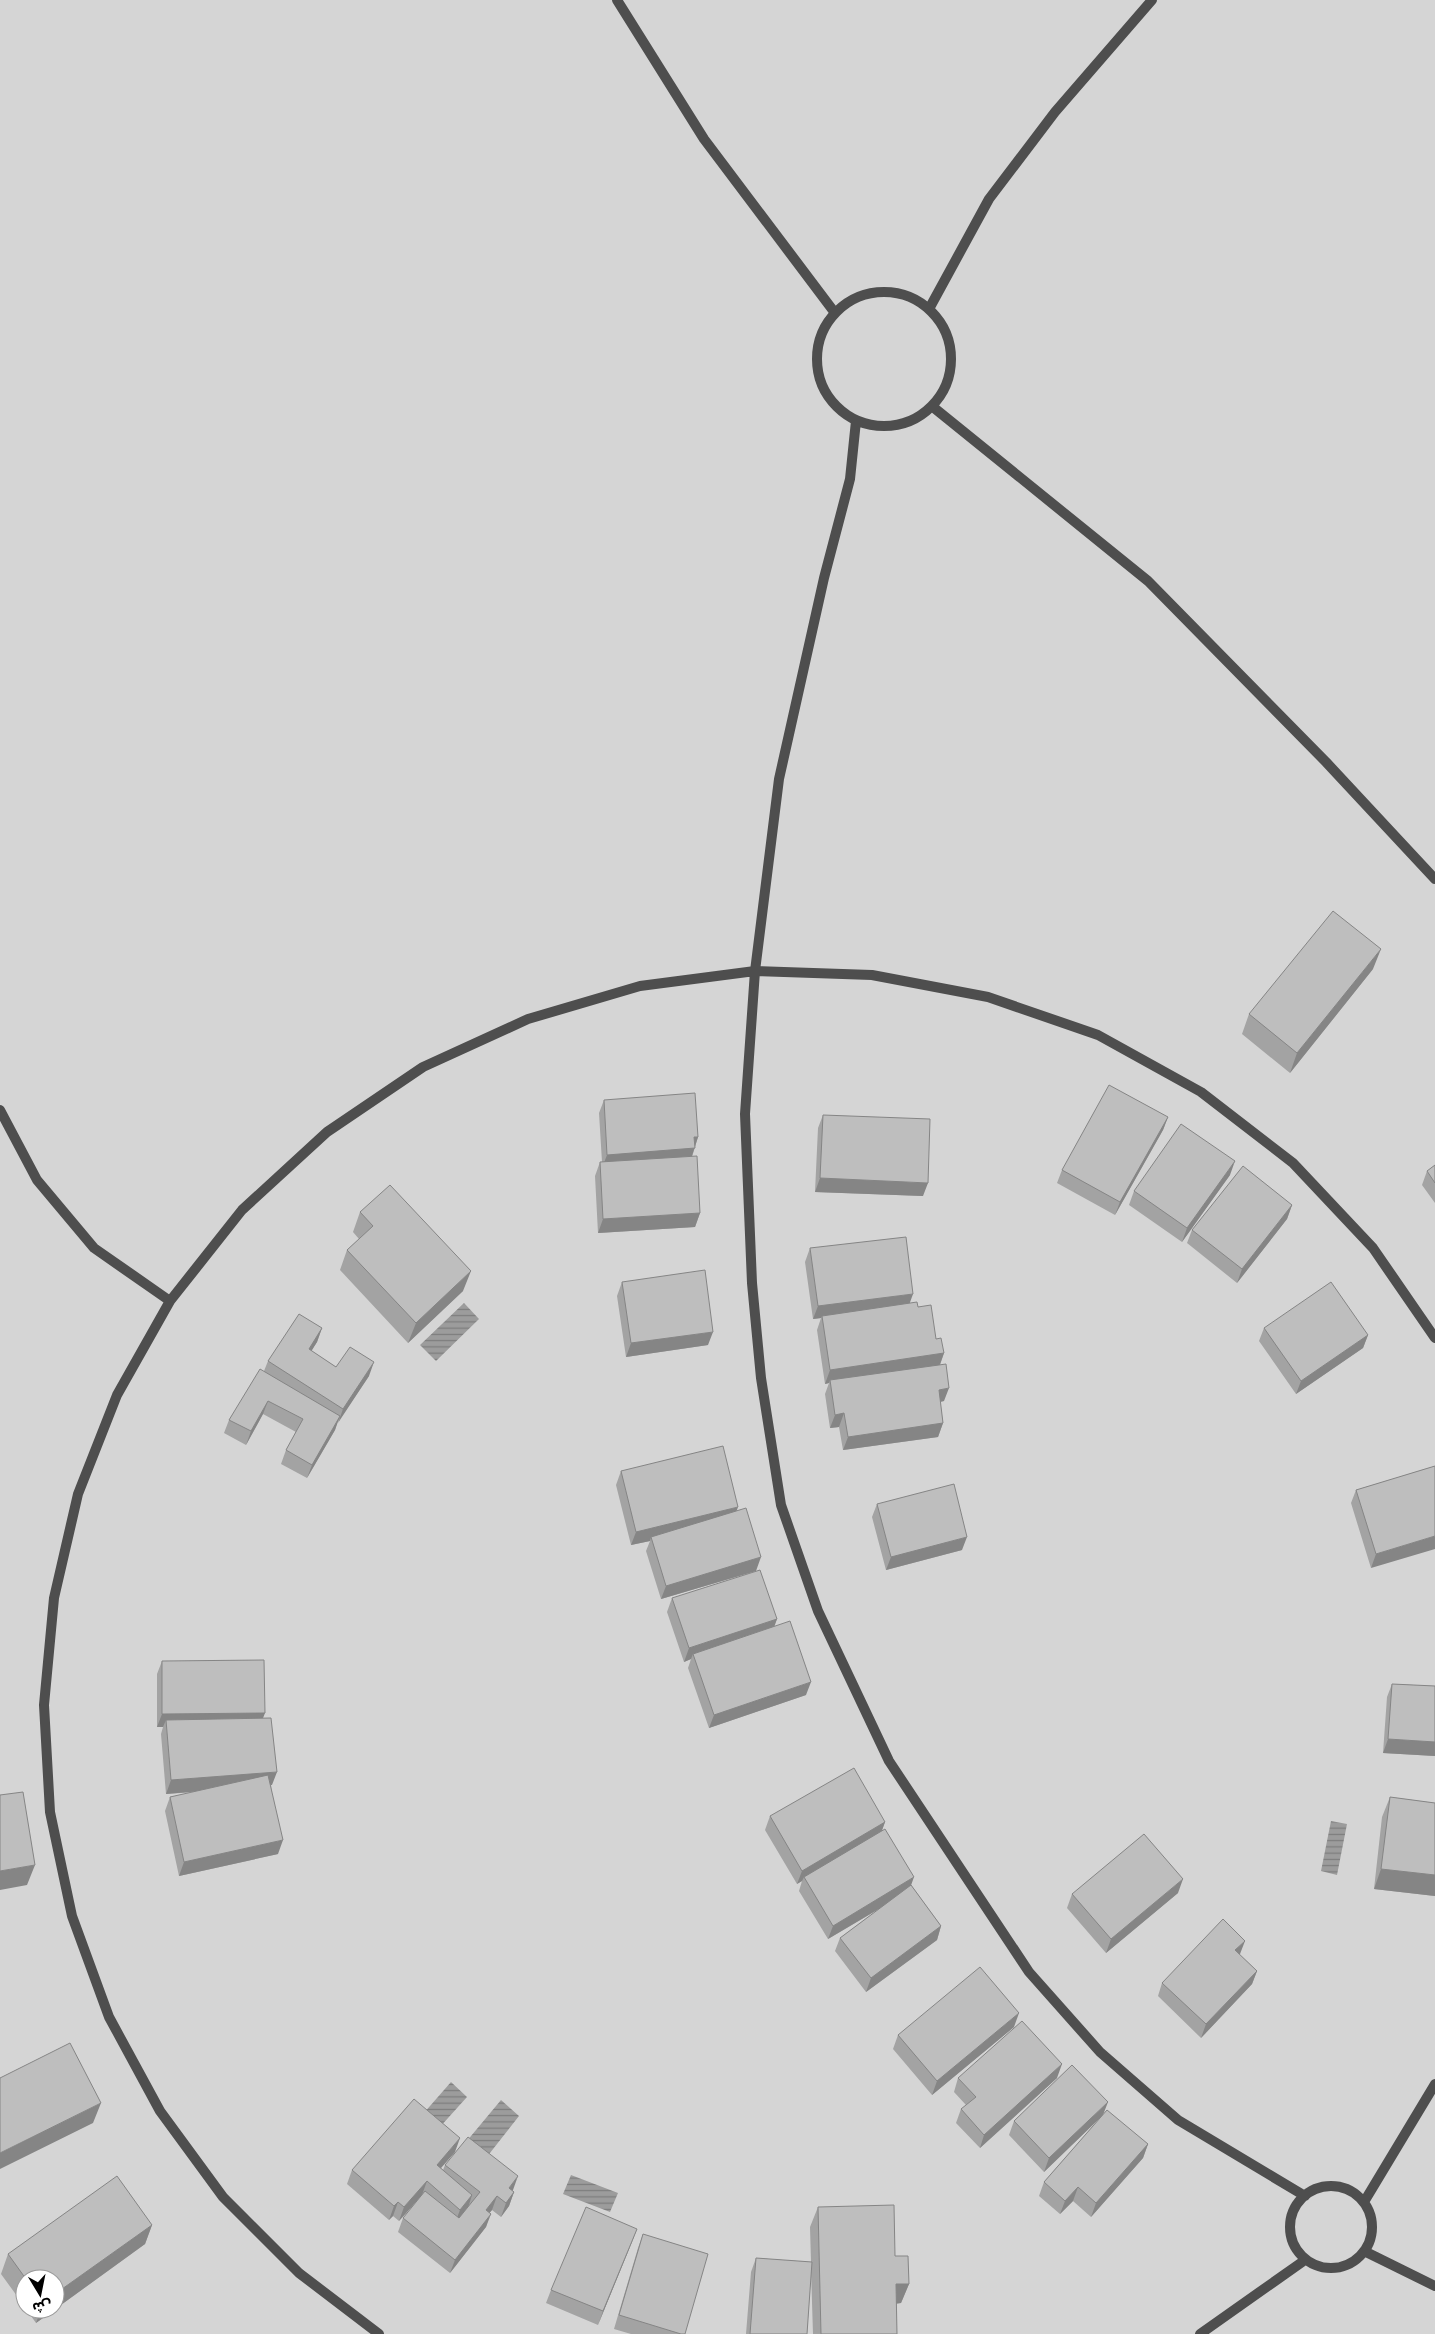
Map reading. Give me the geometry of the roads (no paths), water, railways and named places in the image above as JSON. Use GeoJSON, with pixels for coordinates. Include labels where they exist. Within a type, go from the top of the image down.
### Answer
{"type":"FeatureCollection","features":[{"type":"Feature","properties":{"kind":"street"},"geometry":{"type":"LineString","coordinates":[[617,0],[704,139],[835,312]]}},
{"type":"Feature","properties":{"kind":"street"},"geometry":{"type":"LineString","coordinates":[[929,309],[989,199],[1055,112],[1152,0]]}},
{"type":"Feature","properties":{"kind":"street"},"geometry":{"type":"LineString","coordinates":[[885,292],[912,298],[929,309],[946,331],[952,357],[948,384],[933,407],[916,419],[896,426],[876,426],[856,421],[840,411],[828,397],[820,381],[817,363],[818,344],[825,327],[835,312],[852,300],[872,293],[885,292]]}},
{"type":"Feature","properties":{"kind":"street"},"geometry":{"type":"LineString","coordinates":[[933,407],[1148,581],[1326,762],[1435,879]]}},
{"type":"Feature","properties":{"kind":"street"},"geometry":{"type":"LineString","coordinates":[[856,421],[850,479],[824,578],[779,779],[755,971],[746,1114],[752,1283],[760,1378],[781,1505],[818,1611],[889,1761],[1029,1972],[1100,2052],[1178,2120],[1305,2196]]}},
{"type":"Feature","properties":{"kind":"street"},"geometry":{"type":"LineString","coordinates":[[379,2334],[299,2273],[230,2204],[160,2111],[108,2017],[72,1916],[50,1812],[44,1705],[54,1598],[78,1494],[118,1394],[170,1301],[242,1210],[327,1132],[424,1067],[528,1018],[640,986],[755,971],[872,975],[988,996],[1098,1035],[1200,1092],[1293,1163],[1373,1248],[1435,1338]]}},
{"type":"Feature","properties":{"kind":"street"},"geometry":{"type":"LineString","coordinates":[[0,1110],[37,1180],[94,1248],[170,1301]]}},
{"type":"Feature","properties":{"kind":"street"},"geometry":{"type":"LineString","coordinates":[[1364,2202],[1435,2084]]}},
{"type":"Feature","properties":{"kind":"street"},"geometry":{"type":"LineString","coordinates":[[1323,2188],[1342,2188],[1364,2202],[1370,2214],[1372,2227],[1370,2240],[1364,2251],[1355,2260],[1343,2266],[1330,2268],[1306,2260],[1292,2240],[1290,2228],[1292,2216],[1305,2196],[1323,2188]]}},
{"type":"Feature","properties":{"kind":"street"},"geometry":{"type":"LineString","coordinates":[[1364,2251],[1435,2286]]}},
{"type":"Feature","properties":{"kind":"street"},"geometry":{"type":"LineString","coordinates":[[1200,2334],[1306,2260]]}}]}
